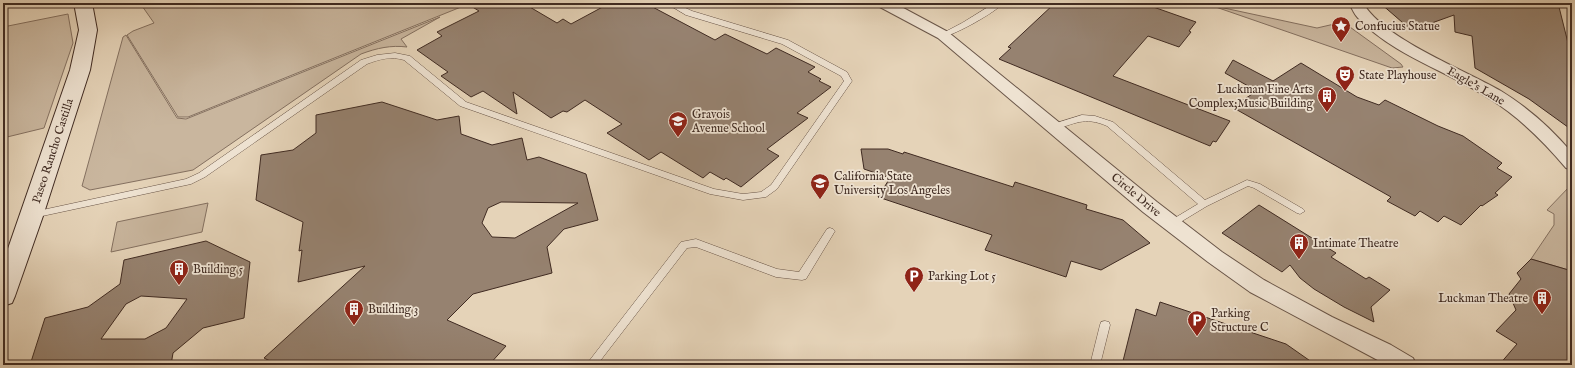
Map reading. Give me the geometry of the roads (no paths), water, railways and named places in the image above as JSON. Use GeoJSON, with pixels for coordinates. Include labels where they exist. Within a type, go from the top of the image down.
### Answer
{"type":"FeatureCollection","features":[{"type":"Feature","properties":{"kind":"street","name":"Paseo Rancho Castilla"},"geometry":{"type":"LineString","coordinates":[[4,291],[32,216],[80,70],[88,30],[83,3]]}},
{"type":"Feature","properties":{"kind":"street","name":"Circle Drive"},"geometry":{"type":"LineString","coordinates":[[883,3],[943,35],[1171,224],[1215,257],[1257,286],[1325,323],[1383,351],[1406,365]]}},
{"type":"Feature","properties":{"kind":"street","name":"Eagle's Lane"},"geometry":{"type":"LineString","coordinates":[[1356,3],[1357,9],[1383,33],[1495,94],[1529,119],[1554,142],[1572,164]]}},
{"type":"Feature","properties":{"kind":"lane"},"geometry":{"type":"LineString","coordinates":[[32,216],[188,182],[202,175],[364,62],[377,57],[395,55],[407,58],[463,104],[649,171],[713,192],[743,197],[763,195],[774,187],[848,81],[844,74],[785,42],[689,14],[670,3]]}},
{"type":"Feature","properties":{"kind":"lane"},"geometry":{"type":"LineString","coordinates":[[943,35],[965,25],[996,6]]}},
{"type":"Feature","properties":{"kind":"lane"},"geometry":{"type":"LineString","coordinates":[[1053,127],[1070,120],[1089,116],[1100,118],[1110,124],[1204,204]]}},
{"type":"Feature","properties":{"kind":"lane"},"geometry":{"type":"LineString","coordinates":[[1171,224],[1204,204],[1247,183],[1257,186],[1300,211]]}},
{"type":"Feature","properties":{"kind":"lane"},"geometry":{"type":"LineString","coordinates":[[591,365],[678,251],[684,246],[696,244],[776,273],[802,276],[830,231]]}},
{"type":"Feature","properties":{"kind":"lane"},"geometry":{"type":"LineString","coordinates":[[1095,365],[1105,325]]}},
{"type":"Feature","properties":{"kind":"place","name":"Confucius Statue"},"geometry":{"type":"Point","coordinates":[1341,43]}},
{"type":"Feature","properties":{"kind":"place","name":"State Playhouse"},"geometry":{"type":"Point","coordinates":[1345,92]}},
{"type":"Feature","properties":{"kind":"place","name":"Luckman Fine Arts Complex;Music Building"},"geometry":{"type":"Point","coordinates":[1327,113]}},
{"type":"Feature","properties":{"kind":"place","name":"Gravois Avenue School"},"geometry":{"type":"Point","coordinates":[678,138]}},
{"type":"Feature","properties":{"kind":"place","name":"California State University Los Angeles"},"geometry":{"type":"Point","coordinates":[820,200]}},
{"type":"Feature","properties":{"kind":"place","name":"Intimate Theatre"},"geometry":{"type":"Point","coordinates":[1299,260]}},
{"type":"Feature","properties":{"kind":"place","name":"Building 5"},"geometry":{"type":"Point","coordinates":[179,286]}},
{"type":"Feature","properties":{"kind":"place","name":"Parking Lot 5"},"geometry":{"type":"Point","coordinates":[914,293]}},
{"type":"Feature","properties":{"kind":"place","name":"Luckman Theatre"},"geometry":{"type":"Point","coordinates":[1542,315]}},
{"type":"Feature","properties":{"kind":"place","name":"Building 3"},"geometry":{"type":"Point","coordinates":[354,326]}},
{"type":"Feature","properties":{"kind":"place","name":"Parking Structure C"},"geometry":{"type":"Point","coordinates":[1197,337]}}]}
